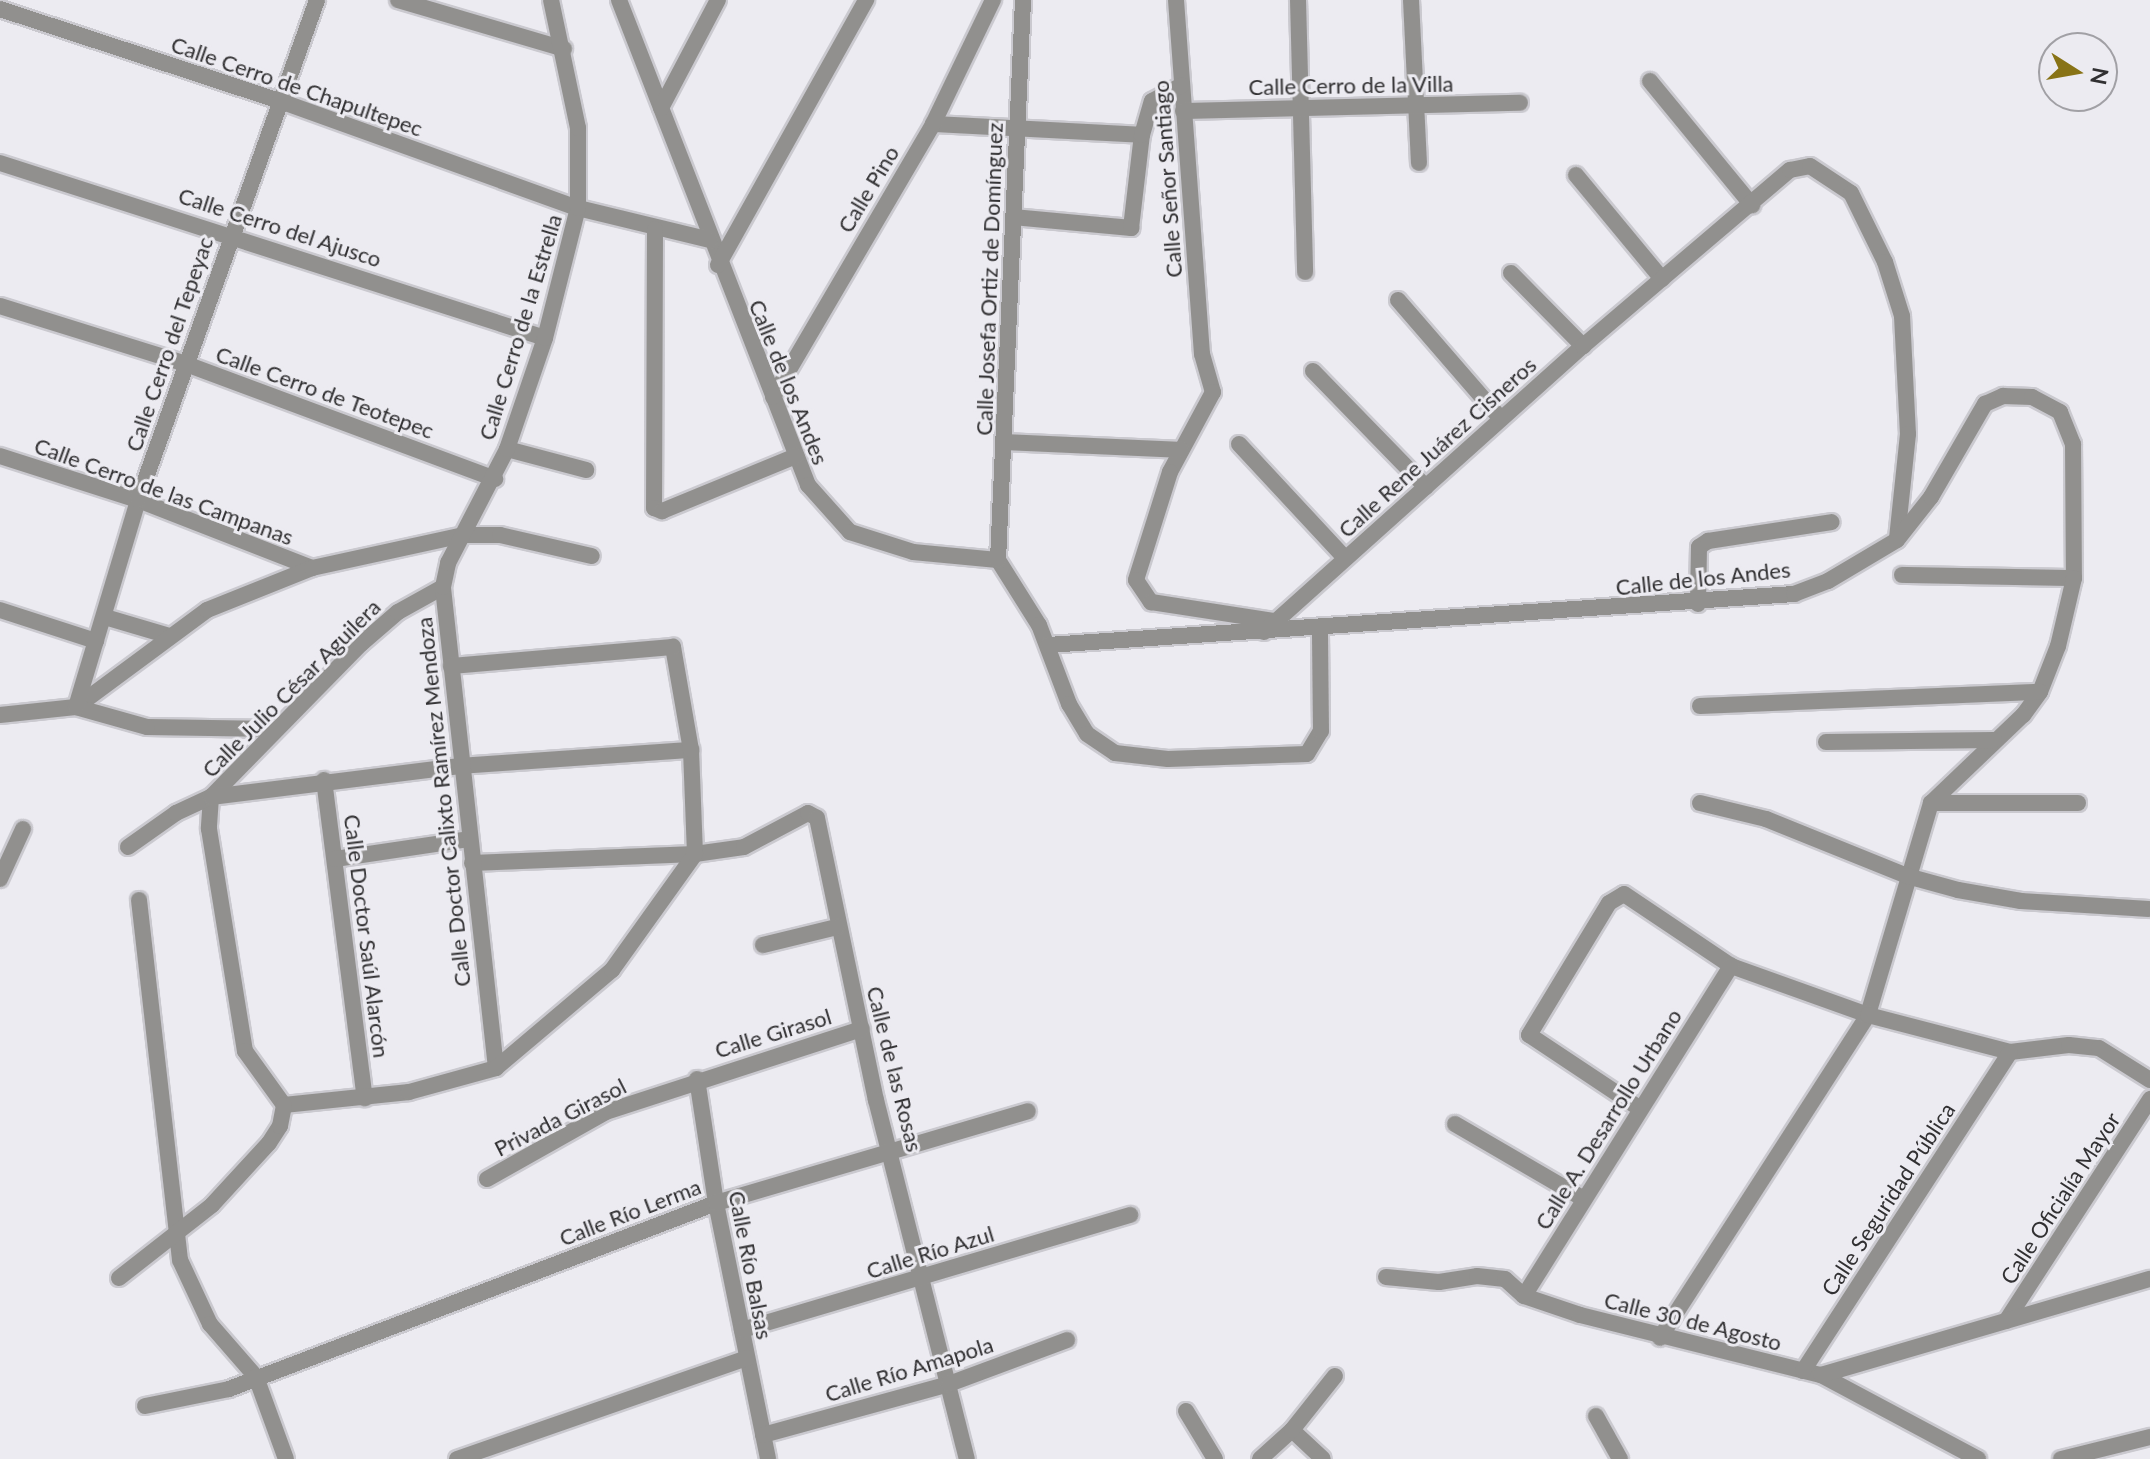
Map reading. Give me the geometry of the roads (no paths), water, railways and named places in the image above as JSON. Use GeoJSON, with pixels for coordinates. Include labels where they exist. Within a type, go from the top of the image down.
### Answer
{"type":"FeatureCollection","features":[{"type":"Feature","properties":{"kind":"street","name":"Calle Cerro del Tepeyac"},"geometry":{"type":"LineString","coordinates":[[76,707],[138,500],[230,233],[317,0]]}},
{"type":"Feature","properties":{"kind":"street"},"geometry":{"type":"LineString","coordinates":[[398,0],[564,49]]}},
{"type":"Feature","properties":{"kind":"street","name":"Calle Cerro de la Estrella"},"geometry":{"type":"LineString","coordinates":[[463,535],[495,479],[507,449],[545,338],[578,208],[578,128],[564,49],[551,0]]}},
{"type":"Feature","properties":{"kind":"street","name":"Calle de los Andes"},"geometry":{"type":"LineString","coordinates":[[619,0],[718,265],[808,485],[850,532],[913,552],[998,560]]}},
{"type":"Feature","properties":{"kind":"street"},"geometry":{"type":"LineString","coordinates":[[661,108],[718,0]]}},
{"type":"Feature","properties":{"kind":"street"},"geometry":{"type":"LineString","coordinates":[[718,265],[866,0]]}},
{"type":"Feature","properties":{"kind":"street","name":"Calle Pino"},"geometry":{"type":"LineString","coordinates":[[773,397],[933,124],[993,0]]}},
{"type":"Feature","properties":{"kind":"street","name":"Calle Josefa Ortiz de Domínguez"},"geometry":{"type":"LineString","coordinates":[[998,560],[1006,442],[1015,128],[1023,0]]}},
{"type":"Feature","properties":{"kind":"street","name":"Calle Señor Santiago"},"geometry":{"type":"LineString","coordinates":[[1176,0],[1202,354],[1213,392],[1207,411],[1181,450],[1136,580],[1139,590],[1151,602],[1269,626]]}},
{"type":"Feature","properties":{"kind":"street"},"geometry":{"type":"LineString","coordinates":[[1298,0],[1305,272]]}},
{"type":"Feature","properties":{"kind":"street"},"geometry":{"type":"LineString","coordinates":[[1411,0],[1419,163]]}},
{"type":"Feature","properties":{"kind":"street","name":"Calle Cerro de Chapultepec"},"geometry":{"type":"LineString","coordinates":[[0,9],[280,101],[578,208],[710,240]]}},
{"type":"Feature","properties":{"kind":"street"},"geometry":{"type":"LineString","coordinates":[[1650,81],[1752,205]]}},
{"type":"Feature","properties":{"kind":"street"},"geometry":{"type":"LineString","coordinates":[[1013,217],[1131,228],[1142,135],[1152,101],[1182,85]]}},
{"type":"Feature","properties":{"kind":"street","name":"Calle Cerro de la Villa"},"geometry":{"type":"LineString","coordinates":[[1183,111],[1520,103]]}},
{"type":"Feature","properties":{"kind":"street"},"geometry":{"type":"LineString","coordinates":[[933,124],[1142,135]]}},
{"type":"Feature","properties":{"kind":"street","name":"Calle Cerro del Ajusco"},"geometry":{"type":"LineString","coordinates":[[0,163],[230,233],[545,338]]}},
{"type":"Feature","properties":{"kind":"street","name":"Calle Rene Juárez Cisneros"},"geometry":{"type":"LineString","coordinates":[[1269,626],[1583,346],[1790,170],[1810,166],[1851,193],[1885,262],[1902,316],[1908,434],[1897,540]]}},
{"type":"Feature","properties":{"kind":"street"},"geometry":{"type":"LineString","coordinates":[[1576,175],[1662,279]]}},
{"type":"Feature","properties":{"kind":"street"},"geometry":{"type":"LineString","coordinates":[[655,229],[654,508],[662,511],[796,456]]}},
{"type":"Feature","properties":{"kind":"street"},"geometry":{"type":"LineString","coordinates":[[1511,273],[1583,346]]}},
{"type":"Feature","properties":{"kind":"street"},"geometry":{"type":"LineString","coordinates":[[1398,300],[1501,419]]}},
{"type":"Feature","properties":{"kind":"street","name":"Calle Cerro de Teotepec"},"geometry":{"type":"LineString","coordinates":[[0,306],[186,364],[495,479]]}},
{"type":"Feature","properties":{"kind":"street"},"geometry":{"type":"LineString","coordinates":[[1313,371],[1426,487]]}},
{"type":"Feature","properties":{"kind":"street","name":"Calle de los Andes"},"geometry":{"type":"LineString","coordinates":[[1269,626],[1320,628],[1698,604],[1794,594],[1828,581],[1897,540],[1931,497],[1985,404],[2003,396],[2032,397],[2060,412],[2073,444],[2074,578],[2058,646],[2040,692],[2023,715],[1931,803],[1868,1015],[1660,1338]]}},
{"type":"Feature","properties":{"kind":"street"},"geometry":{"type":"LineString","coordinates":[[1006,442],[1181,450]]}},
{"type":"Feature","properties":{"kind":"street"},"geometry":{"type":"LineString","coordinates":[[1239,444],[1345,558]]}},
{"type":"Feature","properties":{"kind":"street"},"geometry":{"type":"LineString","coordinates":[[507,449],[586,470]]}},
{"type":"Feature","properties":{"kind":"street","name":"Calle Cerro de las Campanas"},"geometry":{"type":"LineString","coordinates":[[0,456],[138,500],[312,568]]}},
{"type":"Feature","properties":{"kind":"street"},"geometry":{"type":"LineString","coordinates":[[1698,604],[1699,547],[1708,541],[1832,522]]}},
{"type":"Feature","properties":{"kind":"street"},"geometry":{"type":"LineString","coordinates":[[76,707],[207,610],[312,568],[463,535],[500,535],[592,556]]}},
{"type":"Feature","properties":{"kind":"street","name":"Calle Doctor Calixto Ramírez Mendoza"},"geometry":{"type":"LineString","coordinates":[[463,535],[448,563],[443,587],[460,766],[496,1068]]}},
{"type":"Feature","properties":{"kind":"street"},"geometry":{"type":"LineString","coordinates":[[998,560],[1048,645],[1069,704],[1087,734],[1115,753],[1168,759],[1307,754],[1317,745],[1321,731],[1320,628]]}},
{"type":"Feature","properties":{"kind":"street"},"geometry":{"type":"LineString","coordinates":[[1902,575],[2074,578]]}},
{"type":"Feature","properties":{"kind":"street","name":"Calle Julio César Aguilera"},"geometry":{"type":"LineString","coordinates":[[211,797],[274,729],[398,612],[443,587]]}},
{"type":"Feature","properties":{"kind":"street"},"geometry":{"type":"LineString","coordinates":[[0,610],[96,641]]}},
{"type":"Feature","properties":{"kind":"street"},"geometry":{"type":"LineString","coordinates":[[105,617],[169,636]]}},
{"type":"Feature","properties":{"kind":"street"},"geometry":{"type":"LineString","coordinates":[[1048,645],[1269,626]]}},
{"type":"Feature","properties":{"kind":"street"},"geometry":{"type":"LineString","coordinates":[[284,1105],[365,1098],[460,1081],[496,1068],[612,970],[695,854],[691,750],[673,647],[451,666]]}},
{"type":"Feature","properties":{"kind":"street"},"geometry":{"type":"LineString","coordinates":[[1700,706],[2040,692]]}},
{"type":"Feature","properties":{"kind":"street"},"geometry":{"type":"LineString","coordinates":[[0,715],[76,707],[147,727],[274,729]]}},
{"type":"Feature","properties":{"kind":"street"},"geometry":{"type":"LineString","coordinates":[[1826,742],[1994,740]]}},
{"type":"Feature","properties":{"kind":"street"},"geometry":{"type":"LineString","coordinates":[[128,847],[176,813],[211,797],[324,780],[460,766],[691,750]]}},
{"type":"Feature","properties":{"kind":"street","name":"Calle Doctor Saúl Alarcón"},"geometry":{"type":"LineString","coordinates":[[324,780],[365,1098]]}},
{"type":"Feature","properties":{"kind":"street"},"geometry":{"type":"LineString","coordinates":[[119,1278],[212,1205],[269,1143],[280,1126],[284,1105],[245,1051],[209,829],[211,797]]}},
{"type":"Feature","properties":{"kind":"street"},"geometry":{"type":"LineString","coordinates":[[1700,803],[1766,819],[1907,876],[2021,901],[2149,909]]}},
{"type":"Feature","properties":{"kind":"street"},"geometry":{"type":"LineString","coordinates":[[1931,803],[2078,803]]}},
{"type":"Feature","properties":{"kind":"street","name":"Calle de las Rosas"},"geometry":{"type":"LineString","coordinates":[[695,854],[744,847],[808,813],[817,818],[837,927],[967,1459]]}},
{"type":"Feature","properties":{"kind":"street"},"geometry":{"type":"LineString","coordinates":[[0,879],[23,829]]}},
{"type":"Feature","properties":{"kind":"street"},"geometry":{"type":"LineString","coordinates":[[335,859],[469,839]]}},
{"type":"Feature","properties":{"kind":"street"},"geometry":{"type":"LineString","coordinates":[[472,863],[695,854]]}},
{"type":"Feature","properties":{"kind":"street"},"geometry":{"type":"LineString","coordinates":[[1639,1108],[1529,1035],[1609,903],[1624,894],[1639,901],[1731,966],[1868,1015],[2010,1052],[2069,1045],[2099,1048],[2150,1080]]}},
{"type":"Feature","properties":{"kind":"street"},"geometry":{"type":"LineString","coordinates":[[139,900],[180,1260],[210,1324],[256,1377],[286,1459]]}},
{"type":"Feature","properties":{"kind":"street"},"geometry":{"type":"LineString","coordinates":[[763,945],[837,927]]}},
{"type":"Feature","properties":{"kind":"street","name":"Calle A. Desarrollo Urbano"},"geometry":{"type":"LineString","coordinates":[[1524,1296],[1582,1198],[1731,966]]}},
{"type":"Feature","properties":{"kind":"street","name":"Calle Girasol"},"geometry":{"type":"LineString","coordinates":[[697,1079],[862,1029]]}},
{"type":"Feature","properties":{"kind":"street","name":"Calle Seguridad Pública"},"geometry":{"type":"LineString","coordinates":[[1803,1371],[2010,1052]]}},
{"type":"Feature","properties":{"kind":"street","name":"Privada Girasol"},"geometry":{"type":"LineString","coordinates":[[487,1179],[606,1112],[697,1079]]}},
{"type":"Feature","properties":{"kind":"street","name":"Calle Río Balsas"},"geometry":{"type":"LineString","coordinates":[[697,1079],[716,1203],[768,1459]]}},
{"type":"Feature","properties":{"kind":"street","name":"Calle Oficialía Mayor"},"geometry":{"type":"LineString","coordinates":[[2006,1321],[2150,1099]]}},
{"type":"Feature","properties":{"kind":"street","name":"Calle Río Lerma"},"geometry":{"type":"LineString","coordinates":[[145,1406],[197,1398],[716,1203],[1028,1111]]}},
{"type":"Feature","properties":{"kind":"street"},"geometry":{"type":"LineString","coordinates":[[1455,1124],[1582,1198]]}},
{"type":"Feature","properties":{"kind":"street","name":"Calle Río Azul"},"geometry":{"type":"LineString","coordinates":[[742,1330],[1130,1215]]}},
{"type":"Feature","properties":{"kind":"street","name":"Calle 30 de Agosto"},"geometry":{"type":"LineString","coordinates":[[1386,1277],[1439,1282],[1477,1276],[1505,1279],[1524,1296],[1660,1338],[1821,1375],[1978,1459]]}},
{"type":"Feature","properties":{"kind":"street"},"geometry":{"type":"LineString","coordinates":[[1821,1375],[2150,1279]]}},
{"type":"Feature","properties":{"kind":"street","name":"Calle Río Amapola"},"geometry":{"type":"LineString","coordinates":[[763,1435],[949,1384],[1067,1340]]}},
{"type":"Feature","properties":{"kind":"street"},"geometry":{"type":"LineString","coordinates":[[457,1459],[747,1358]]}},
{"type":"Feature","properties":{"kind":"street"},"geometry":{"type":"LineString","coordinates":[[1260,1459],[1292,1430],[1335,1376]]}},
{"type":"Feature","properties":{"kind":"street"},"geometry":{"type":"LineString","coordinates":[[1186,1411],[1215,1459]]}},
{"type":"Feature","properties":{"kind":"street"},"geometry":{"type":"LineString","coordinates":[[1596,1416],[1620,1459]]}},
{"type":"Feature","properties":{"kind":"street"},"geometry":{"type":"LineString","coordinates":[[1292,1430],[1323,1459]]}},
{"type":"Feature","properties":{"kind":"street"},"geometry":{"type":"LineString","coordinates":[[2061,1459],[2150,1437]]}}]}
